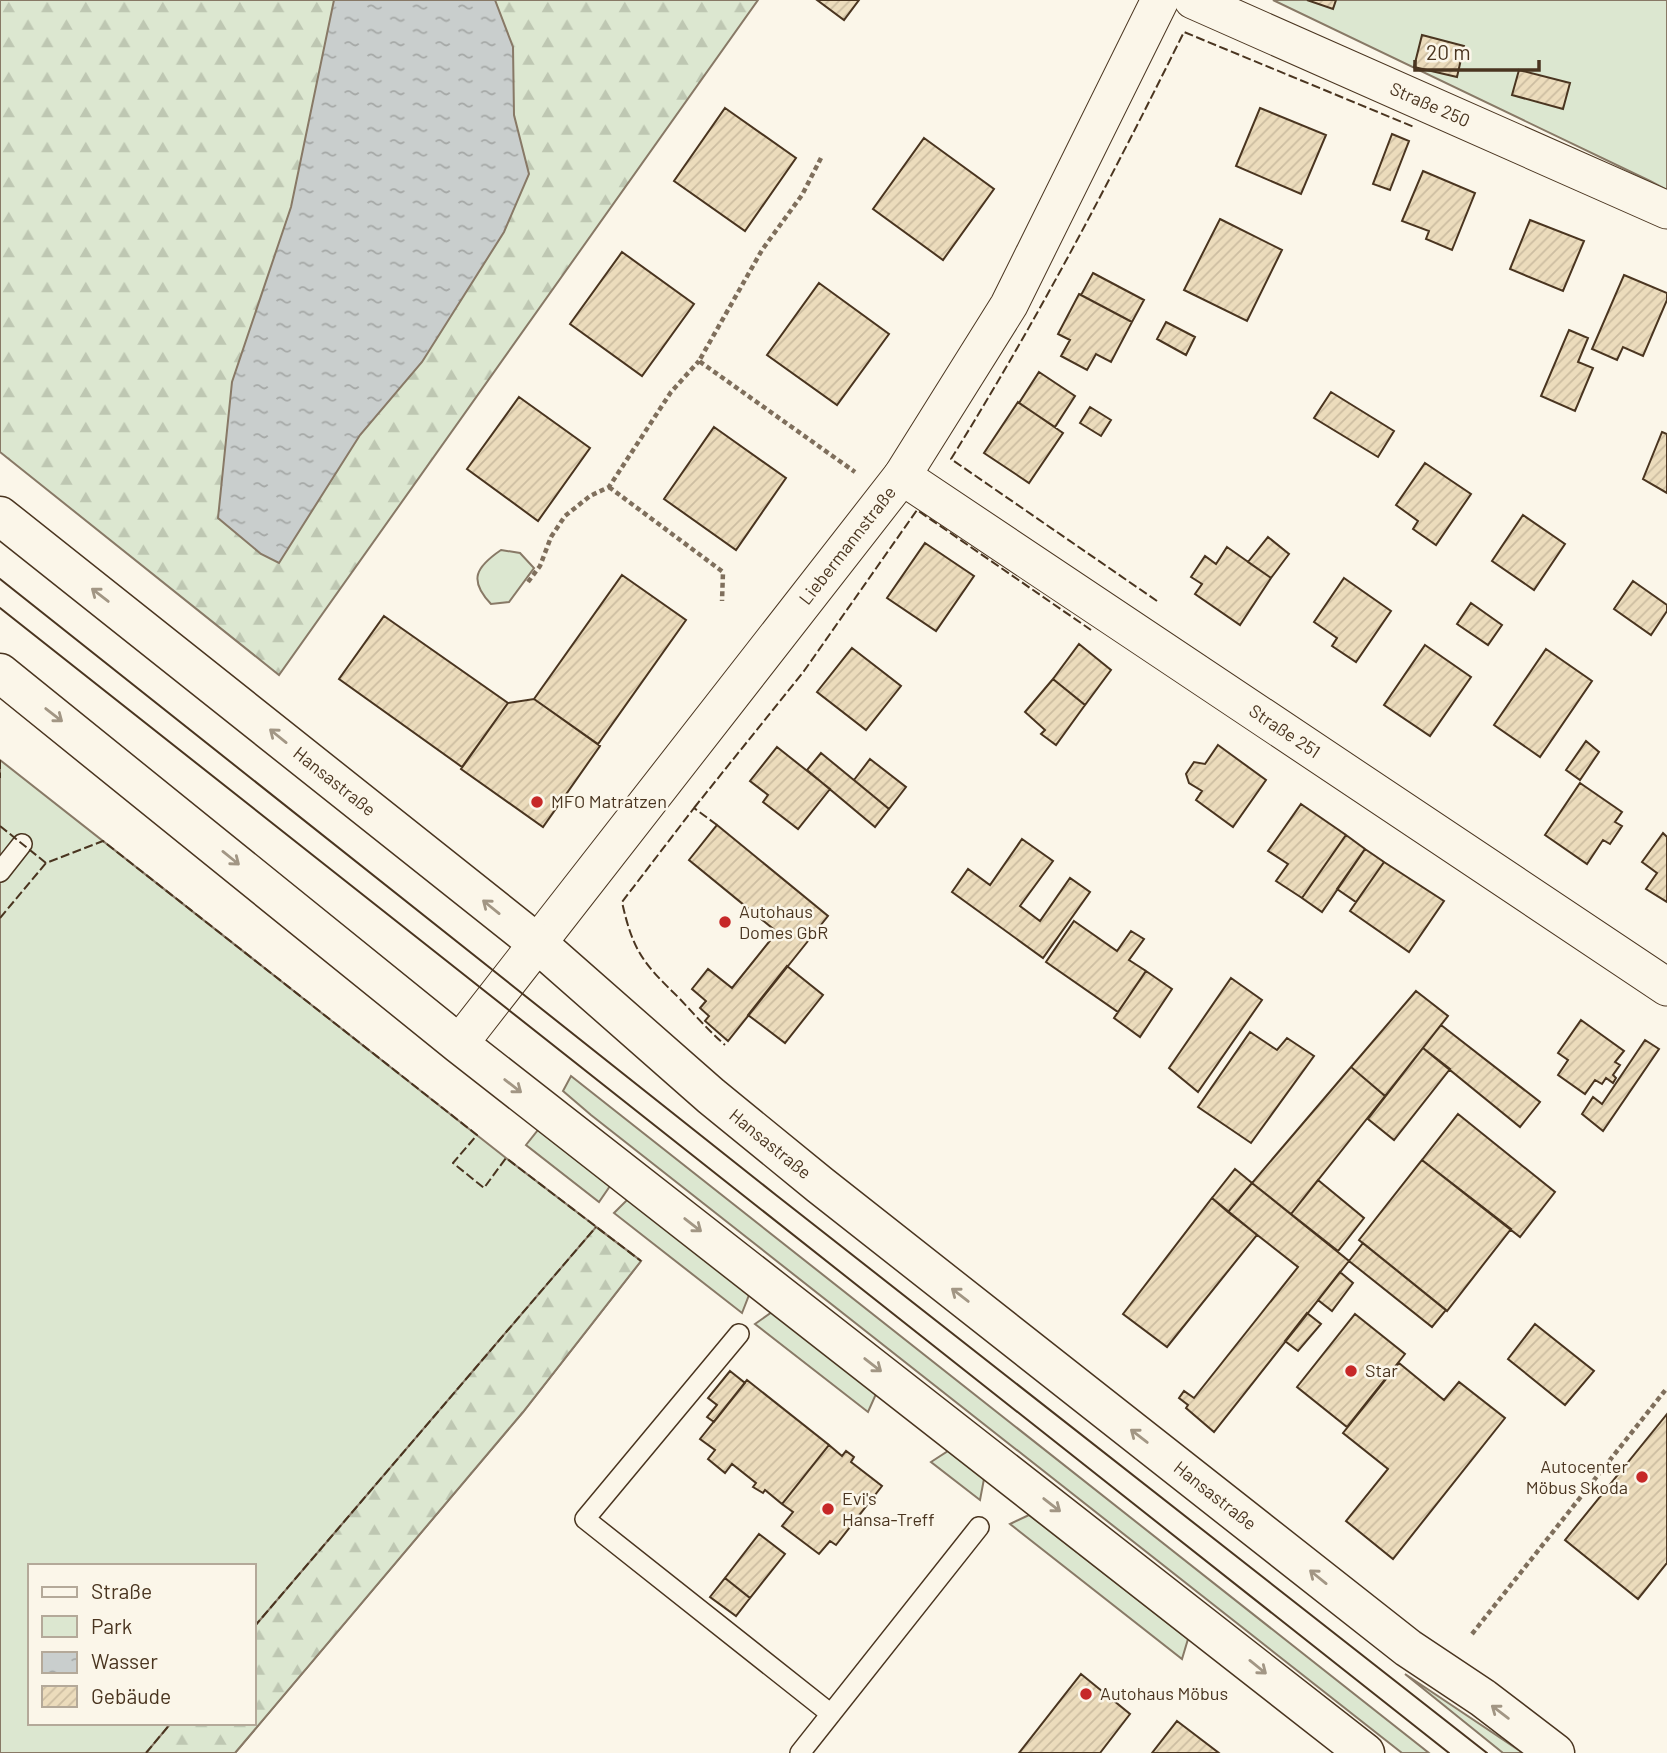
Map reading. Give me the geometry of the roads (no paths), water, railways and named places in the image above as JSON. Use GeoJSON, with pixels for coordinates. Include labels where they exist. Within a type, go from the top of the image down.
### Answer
{"type":"FeatureCollection","features":[{"type":"Feature","properties":{"kind":"main road","name":"Hansastraße"},"geometry":{"type":"LineString","coordinates":[[0,516],[537,943],[711,1096],[820,1185],[1408,1648],[1483,1698],[1555,1753]]}},
{"type":"Feature","properties":{"kind":"main road"},"geometry":{"type":"LineString","coordinates":[[0,673],[459,1044],[1365,1753]]}},
{"type":"Feature","properties":{"kind":"street","name":"Liebermannstraße"},"geometry":{"type":"LineString","coordinates":[[459,1044],[895,485],[1009,305],[1160,0]]}},
{"type":"Feature","properties":{"kind":"street","name":"Straße 250"},"geometry":{"type":"LineString","coordinates":[[1193,0],[1667,210]]}},
{"type":"Feature","properties":{"kind":"street","name":"Straße 251"},"geometry":{"type":"LineString","coordinates":[[895,485],[1667,988]]}},
{"type":"Feature","properties":{"kind":"lane"},"geometry":{"type":"LineString","coordinates":[[0,872],[22,845]]}},
{"type":"Feature","properties":{"kind":"lane"},"geometry":{"type":"LineString","coordinates":[[739,1334],[585,1519],[831,1714]]}},
{"type":"Feature","properties":{"kind":"lane"},"geometry":{"type":"LineString","coordinates":[[800,1753],[979,1527]]}},
{"type":"Feature","properties":{"kind":"water"},"geometry":{"type":"Polygon","coordinates":[[[334,0],[495,0],[513,47],[514,115],[529,174],[504,232],[422,362],[360,435],[279,563],[261,554],[218,518],[232,382],[291,207],[334,0]]]}},
{"type":"Feature","properties":{"kind":"tram line"},"geometry":{"type":"LineString","coordinates":[[0,579],[776,1195],[1487,1753]]}},
{"type":"Feature","properties":{"kind":"tram line"},"geometry":{"type":"LineString","coordinates":[[0,608],[1449,1753]]}},
{"type":"Feature","properties":{"kind":"place","name":"MFO Matratzen"},"geometry":{"type":"Point","coordinates":[537,802]}},
{"type":"Feature","properties":{"kind":"place","name":"Autohaus Domes GbR"},"geometry":{"type":"Point","coordinates":[725,922]}},
{"type":"Feature","properties":{"kind":"place","name":"Star"},"geometry":{"type":"Point","coordinates":[1351,1371]}},
{"type":"Feature","properties":{"kind":"place","name":"Autocenter Möbus Skoda"},"geometry":{"type":"Point","coordinates":[1642,1477]}},
{"type":"Feature","properties":{"kind":"place","name":"Evi's Hansa-Treff"},"geometry":{"type":"Point","coordinates":[828,1509]}},
{"type":"Feature","properties":{"kind":"place","name":"Autohaus Möbus"},"geometry":{"type":"Point","coordinates":[1086,1694]}}]}
